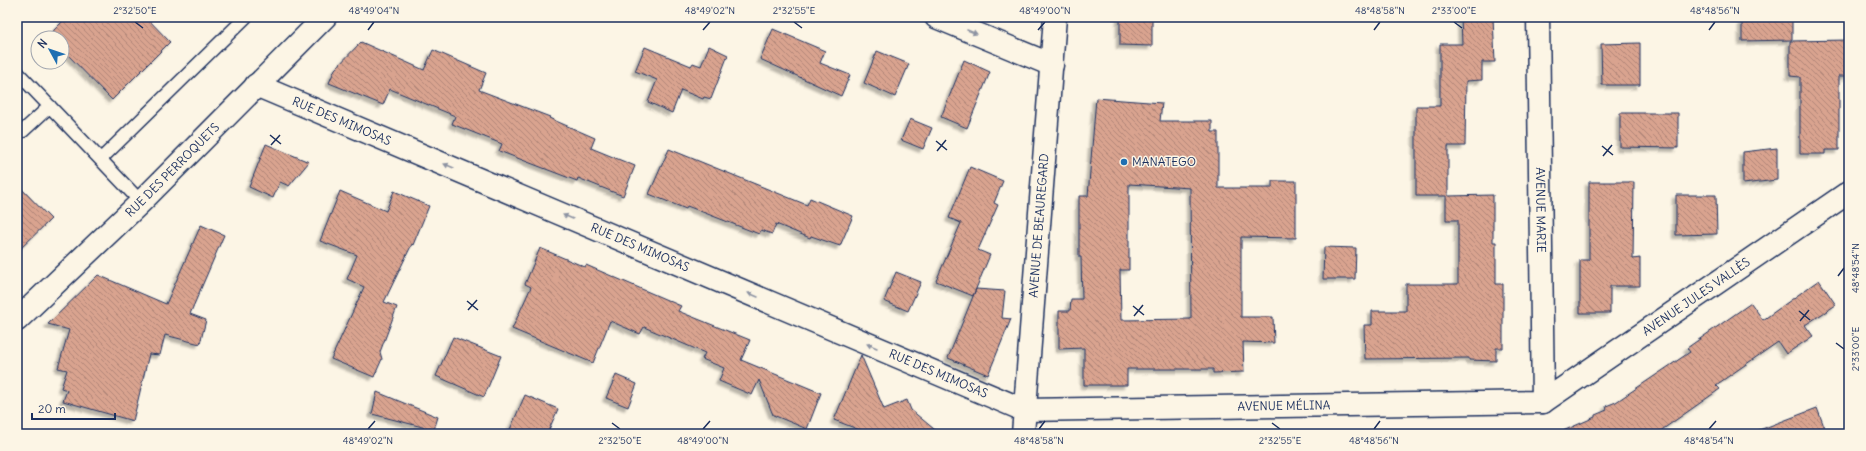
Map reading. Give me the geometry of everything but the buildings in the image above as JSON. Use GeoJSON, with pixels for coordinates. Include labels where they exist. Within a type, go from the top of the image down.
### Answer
{"type":"FeatureCollection","features":[{"type":"Feature","properties":{"kind":"street","name":"RUE DES PERROQUETS"},"geometry":{"type":"LineString","coordinates":[[17,320],[141,202],[238,106],[256,85],[326,17]]}},
{"type":"Feature","properties":{"kind":"street"},"geometry":{"type":"LineString","coordinates":[[936,17],[1052,65]]}},
{"type":"Feature","properties":{"kind":"street","name":"AVENUE DE BEAUREGARD"},"geometry":{"type":"LineString","coordinates":[[1023,434],[1055,17]]}},
{"type":"Feature","properties":{"kind":"street","name":"AVENUE MARIE"},"geometry":{"type":"LineString","coordinates":[[1538,17],[1543,402]]}},
{"type":"Feature","properties":{"kind":"street","name":"RUE DES MIMOSAS"},"geometry":{"type":"LineString","coordinates":[[256,85],[1024,410]]}},
{"type":"Feature","properties":{"kind":"street","name":"AVENUE JULES VALLÈS"},"geometry":{"type":"LineString","coordinates":[[1543,402],[1849,192]]}},
{"type":"Feature","properties":{"kind":"street","name":"AVENUE MÉLINA"},"geometry":{"type":"LineString","coordinates":[[1024,410],[1543,402]]}},
{"type":"Feature","properties":{"kind":"lane"},"geometry":{"type":"LineString","coordinates":[[100,159],[246,17]]}},
{"type":"Feature","properties":{"kind":"lane"},"geometry":{"type":"LineString","coordinates":[[17,72],[141,202]]}},
{"type":"Feature","properties":{"kind":"lane"},"geometry":{"type":"LineString","coordinates":[[24,132],[50,106]]}},
{"type":"Feature","properties":{"kind":"place","name":"MANATEGO"},"geometry":{"type":"Point","coordinates":[1124,162]}}]}
